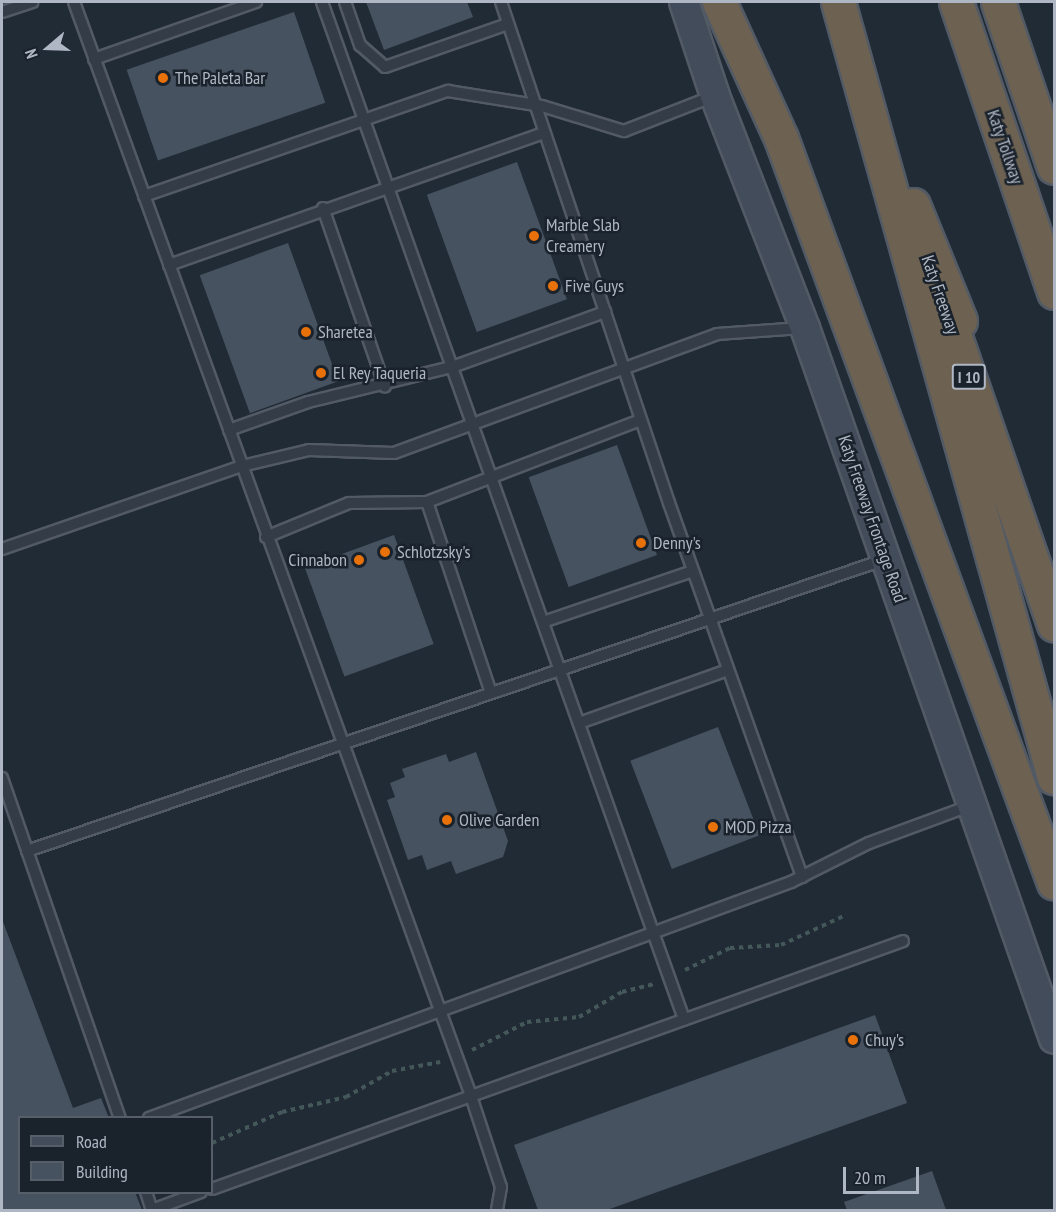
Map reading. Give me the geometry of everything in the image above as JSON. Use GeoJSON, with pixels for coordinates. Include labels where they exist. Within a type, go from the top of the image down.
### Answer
{"type":"FeatureCollection","features":[{"type":"Feature","properties":{"kind":"highway"},"geometry":{"type":"LineString","coordinates":[[719,2],[782,138],[886,414],[1054,883]]}},
{"type":"Feature","properties":{"kind":"highway"},"geometry":{"type":"LineString","coordinates":[[838,2],[1054,777]]}},
{"type":"Feature","properties":{"kind":"highway","name":"Katy Freeway"},"geometry":{"type":"LineString","coordinates":[[838,2],[1054,624]]}},
{"type":"Feature","properties":{"kind":"highway","name":"Katy Tollway"},"geometry":{"type":"LineString","coordinates":[[956,2],[1054,292]]}},
{"type":"Feature","properties":{"kind":"highway"},"geometry":{"type":"LineString","coordinates":[[998,2],[1054,167]]}},
{"type":"Feature","properties":{"kind":"highway"},"geometry":{"type":"LineString","coordinates":[[883,131],[1054,554]]}},
{"type":"Feature","properties":{"kind":"main road","name":"Katy Freeway Frontage Road"},"geometry":{"type":"LineString","coordinates":[[684,2],[715,96],[805,328],[1054,1039]]}},
{"type":"Feature","properties":{"kind":"lane"},"geometry":{"type":"LineString","coordinates":[[2,12],[32,2]]}},
{"type":"Feature","properties":{"kind":"lane"},"geometry":{"type":"LineString","coordinates":[[74,2],[266,537],[471,1096],[501,1187],[497,1210]]}},
{"type":"Feature","properties":{"kind":"lane"},"geometry":{"type":"LineString","coordinates":[[94,59],[256,2]]}},
{"type":"Feature","properties":{"kind":"lane"},"geometry":{"type":"LineString","coordinates":[[322,2],[684,1019]]}},
{"type":"Feature","properties":{"kind":"lane"},"geometry":{"type":"LineString","coordinates":[[345,2],[360,45],[385,67],[508,24]]}},
{"type":"Feature","properties":{"kind":"lane"},"geometry":{"type":"LineString","coordinates":[[501,2],[641,420],[802,877]]}},
{"type":"Feature","properties":{"kind":"lane"},"geometry":{"type":"LineString","coordinates":[[144,195],[363,118],[448,91],[534,105],[624,131],[715,96]]}},
{"type":"Feature","properties":{"kind":"lane"},"geometry":{"type":"LineString","coordinates":[[169,265],[323,208],[544,133]]}},
{"type":"Feature","properties":{"kind":"lane"},"geometry":{"type":"LineString","coordinates":[[323,208],[384,387]]}},
{"type":"Feature","properties":{"kind":"lane"},"geometry":{"type":"LineString","coordinates":[[229,430],[308,402],[384,387],[452,367],[605,312]]}},
{"type":"Feature","properties":{"kind":"lane"},"geometry":{"type":"LineString","coordinates":[[2,549],[242,466],[309,450],[394,453],[471,421],[717,334],[805,328]]}},
{"type":"Feature","properties":{"kind":"lane"},"geometry":{"type":"LineString","coordinates":[[266,537],[349,503],[427,502],[493,481],[641,420]]}},
{"type":"Feature","properties":{"kind":"lane"},"geometry":{"type":"LineString","coordinates":[[427,502],[491,693]]}},
{"type":"Feature","properties":{"kind":"lane"},"geometry":{"type":"LineString","coordinates":[[27,851],[886,559]]}},
{"type":"Feature","properties":{"kind":"lane"},"geometry":{"type":"LineString","coordinates":[[543,622],[693,571]]}},
{"type":"Feature","properties":{"kind":"lane"},"geometry":{"type":"LineString","coordinates":[[579,723],[728,670]]}},
{"type":"Feature","properties":{"kind":"lane"},"geometry":{"type":"LineString","coordinates":[[2,778],[119,1116]]}},
{"type":"Feature","properties":{"kind":"lane"},"geometry":{"type":"LineString","coordinates":[[153,1116],[802,877],[869,843],[972,805]]}},
{"type":"Feature","properties":{"kind":"lane"},"geometry":{"type":"LineString","coordinates":[[213,1189],[903,941]]}},
{"type":"Feature","properties":{"kind":"lane"},"geometry":{"type":"LineString","coordinates":[[147,1194],[152,1210],[196,1194]]}},
{"type":"Feature","properties":{"kind":"path"},"geometry":{"type":"LineString","coordinates":[[213,1143],[282,1112],[346,1097],[392,1071],[456,1056],[527,1022],[579,1017],[622,992],[670,978],[730,948],[781,945],[846,915]]}},
{"type":"Feature","properties":{"kind":"building"},"geometry":{"type":"Polygon","coordinates":[[[366,2],[467,2],[473,17],[384,50],[366,2]]]}},
{"type":"Feature","properties":{"kind":"building"},"geometry":{"type":"Polygon","coordinates":[[[294,12],[325,103],[158,160],[127,70],[294,12]]]}},
{"type":"Feature","properties":{"kind":"building"},"geometry":{"type":"Polygon","coordinates":[[[517,162],[567,299],[477,332],[427,195],[517,162]]]}},
{"type":"Feature","properties":{"kind":"building"},"geometry":{"type":"Polygon","coordinates":[[[288,243],[338,381],[250,413],[200,275],[288,243]]]}},
{"type":"Feature","properties":{"kind":"building"},"geometry":{"type":"Polygon","coordinates":[[[617,445],[657,555],[569,587],[529,477],[617,445]]]}},
{"type":"Feature","properties":{"kind":"building"},"geometry":{"type":"Polygon","coordinates":[[[394,535],[434,644],[344,676],[305,567],[394,535]]]}},
{"type":"Feature","properties":{"kind":"building"},"geometry":{"type":"Polygon","coordinates":[[[718,727],[760,835],[672,869],[630,761],[718,727]]]}},
{"type":"Feature","properties":{"kind":"building","name":"Olive Garden"},"geometry":{"type":"Polygon","coordinates":[[[476,752],[508,841],[503,857],[456,874],[451,861],[427,870],[422,855],[408,860],[387,800],[395,797],[390,783],[405,777],[402,769],[446,754],[449,762],[476,752]]]}},
{"type":"Feature","properties":{"kind":"building"},"geometry":{"type":"Polygon","coordinates":[[[2,919],[73,1108],[101,1098],[108,1116],[18,1116],[18,1194],[136,1194],[142,1210],[2,1210],[2,919]]]}},
{"type":"Feature","properties":{"kind":"building"},"geometry":{"type":"Polygon","coordinates":[[[875,1015],[907,1103],[607,1210],[538,1210],[514,1145],[875,1015]]]}},
{"type":"Feature","properties":{"kind":"building"},"geometry":{"type":"Polygon","coordinates":[[[932,1171],[946,1210],[847,1210],[844,1202],[932,1171]]]}},
{"type":"Feature","properties":{"kind":"place","name":"The Paleta Bar"},"geometry":{"type":"Point","coordinates":[163,78]}},
{"type":"Feature","properties":{"kind":"place","name":"Marble Slab Creamery"},"geometry":{"type":"Point","coordinates":[534,236]}},
{"type":"Feature","properties":{"kind":"place","name":"Five Guys"},"geometry":{"type":"Point","coordinates":[553,286]}},
{"type":"Feature","properties":{"kind":"place","name":"Sharetea"},"geometry":{"type":"Point","coordinates":[306,332]}},
{"type":"Feature","properties":{"kind":"place","name":"El Rey Taqueria"},"geometry":{"type":"Point","coordinates":[321,373]}},
{"type":"Feature","properties":{"kind":"place","name":"Denny's"},"geometry":{"type":"Point","coordinates":[641,543]}},
{"type":"Feature","properties":{"kind":"place","name":"Schlotzsky's"},"geometry":{"type":"Point","coordinates":[385,552]}},
{"type":"Feature","properties":{"kind":"place","name":"Cinnabon"},"geometry":{"type":"Point","coordinates":[359,560]}},
{"type":"Feature","properties":{"kind":"place","name":"Olive Garden"},"geometry":{"type":"Point","coordinates":[447,820]}},
{"type":"Feature","properties":{"kind":"place","name":"MOD Pizza"},"geometry":{"type":"Point","coordinates":[713,827]}},
{"type":"Feature","properties":{"kind":"place","name":"Chuy's"},"geometry":{"type":"Point","coordinates":[853,1040]}}]}
